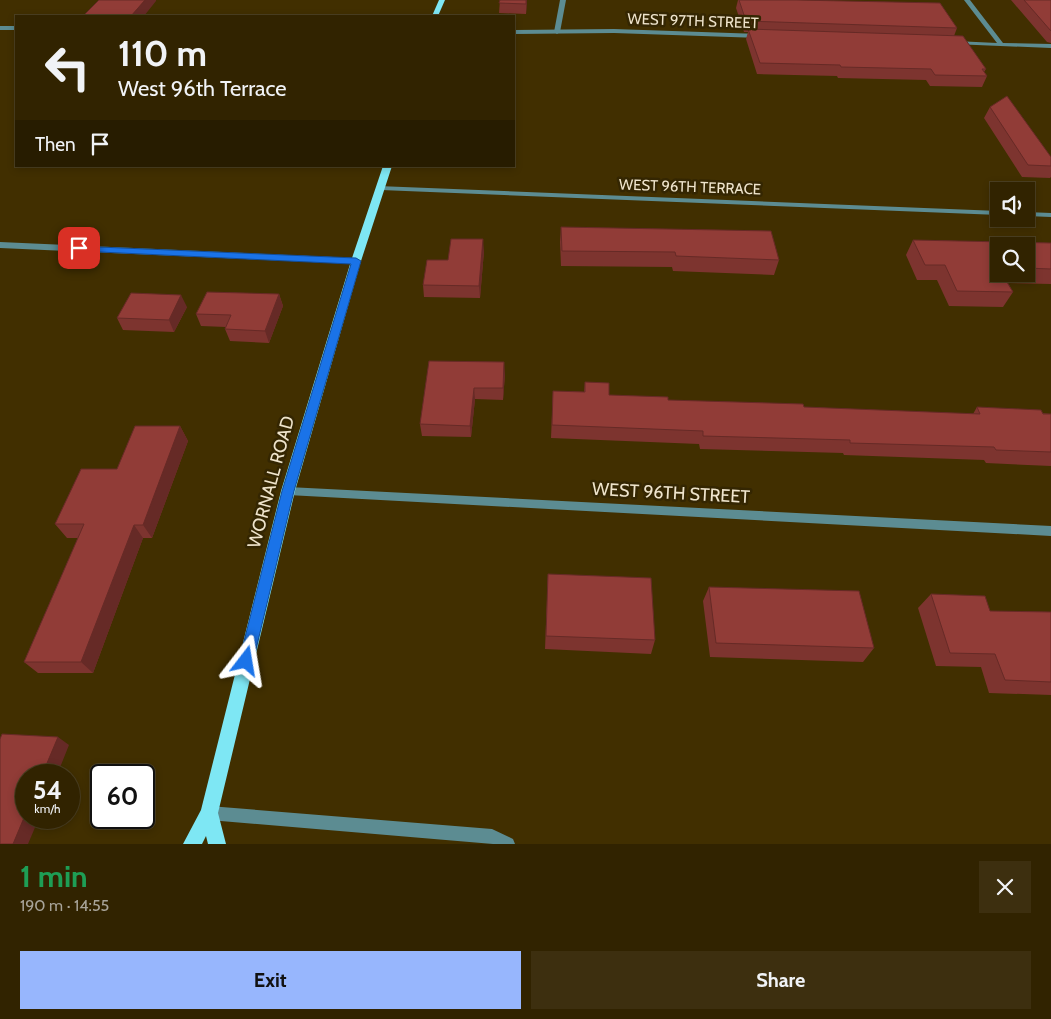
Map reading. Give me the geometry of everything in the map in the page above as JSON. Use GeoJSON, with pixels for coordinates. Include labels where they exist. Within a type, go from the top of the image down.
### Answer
{"type":"FeatureCollection","features":[{"type":"Feature","properties":{"kind":"main road"},"geometry":{"type":"LineString","coordinates":[[435,15],[442,0]]}},
{"type":"Feature","properties":{"kind":"main road","name":"WORNALL ROAD"},"geometry":{"type":"LineString","coordinates":[[192,844],[209,813],[288,491],[356,261],[388,167]]}},
{"type":"Feature","properties":{"kind":"main road","name":"WORNALL ROAD"},"geometry":{"type":"LineString","coordinates":[[209,813],[217,844]]}},
{"type":"Feature","properties":{"kind":"street"},"geometry":{"type":"LineString","coordinates":[[556,32],[563,0]]}},
{"type":"Feature","properties":{"kind":"street"},"geometry":{"type":"LineString","coordinates":[[967,0],[1001,44]]}},
{"type":"Feature","properties":{"kind":"street"},"geometry":{"type":"LineString","coordinates":[[0,28],[15,28]]}},
{"type":"Feature","properties":{"kind":"street","name":"WEST 97TH STREET"},"geometry":{"type":"LineString","coordinates":[[515,32],[772,37]]}},
{"type":"Feature","properties":{"kind":"street"},"geometry":{"type":"LineString","coordinates":[[951,43],[1051,46]]}},
{"type":"Feature","properties":{"kind":"street","name":"WEST 96TH TERRACE"},"geometry":{"type":"LineString","coordinates":[[381,188],[990,213]]}},
{"type":"Feature","properties":{"kind":"street"},"geometry":{"type":"LineString","coordinates":[[1035,214],[1051,215]]}},
{"type":"Feature","properties":{"kind":"street"},"geometry":{"type":"LineString","coordinates":[[0,245],[356,261]]}},
{"type":"Feature","properties":{"kind":"street","name":"WEST 96TH STREET"},"geometry":{"type":"LineString","coordinates":[[288,491],[1051,531]]}},
{"type":"Feature","properties":{"kind":"street"},"geometry":{"type":"LineString","coordinates":[[209,813],[492,836],[508,844]]}},
{"type":"Feature","properties":{"kind":"building"},"geometry":{"type":"Polygon","coordinates":[[[99,0],[145,0],[132,15],[84,15],[99,0]]]}},
{"type":"Feature","properties":{"kind":"building"},"geometry":{"type":"Polygon","coordinates":[[[500,0],[526,0],[526,4],[499,3],[500,0]]]}},
{"type":"Feature","properties":{"kind":"building"},"geometry":{"type":"Polygon","coordinates":[[[739,0],[940,3],[957,28],[746,21],[739,0]]]}},
{"type":"Feature","properties":{"kind":"building"},"geometry":{"type":"Polygon","coordinates":[[[1024,0],[1051,0],[1051,31],[1024,0]]]}},
{"type":"Feature","properties":{"kind":"building"},"geometry":{"type":"Polygon","coordinates":[[[748,29],[963,36],[986,69],[982,69],[987,76],[935,75],[931,69],[760,63],[748,29]]]}},
{"type":"Feature","properties":{"kind":"building"},"geometry":{"type":"Polygon","coordinates":[[[1007,96],[1051,157],[1051,166],[1028,165],[990,107],[1007,96]]]}},
{"type":"Feature","properties":{"kind":"building"},"geometry":{"type":"Polygon","coordinates":[[[561,227],[771,231],[779,260],[676,256],[675,252],[562,251],[561,227]]]}},
{"type":"Feature","properties":{"kind":"building"},"geometry":{"type":"Polygon","coordinates":[[[451,239],[483,239],[479,286],[423,285],[427,260],[448,260],[451,239]]]}},
{"type":"Feature","properties":{"kind":"building"},"geometry":{"type":"Polygon","coordinates":[[[913,240],[990,242],[990,282],[1007,282],[1013,292],[957,291],[945,265],[925,265],[913,240]]]}},
{"type":"Feature","properties":{"kind":"building"},"geometry":{"type":"Polygon","coordinates":[[[1035,243],[1051,243],[1051,269],[1035,268],[1035,243]]]}},
{"type":"Feature","properties":{"kind":"building"},"geometry":{"type":"Polygon","coordinates":[[[207,292],[279,294],[265,331],[225,329],[231,315],[196,314],[207,292]]]}},
{"type":"Feature","properties":{"kind":"building"},"geometry":{"type":"Polygon","coordinates":[[[131,293],[181,295],[169,320],[117,318],[131,293]]]}},
{"type":"Feature","properties":{"kind":"building"},"geometry":{"type":"Polygon","coordinates":[[[429,361],[504,362],[503,388],[474,388],[470,426],[420,424],[429,361]]]}},
{"type":"Feature","properties":{"kind":"building"},"geometry":{"type":"Polygon","coordinates":[[[585,382],[609,383],[609,395],[668,397],[668,400],[803,404],[804,407],[980,414],[977,407],[1041,410],[1043,414],[1051,414],[1051,452],[996,450],[994,447],[850,443],[850,440],[703,436],[703,431],[552,425],[553,391],[585,392],[585,382]]]}},
{"type":"Feature","properties":{"kind":"building"},"geometry":{"type":"Polygon","coordinates":[[[135,426],[180,426],[143,525],[134,525],[81,662],[24,662],[84,524],[55,524],[81,469],[117,469],[135,426]]]}},
{"type":"Feature","properties":{"kind":"building"},"geometry":{"type":"Polygon","coordinates":[[[548,574],[651,578],[655,640],[546,636],[548,574]]]}},
{"type":"Feature","properties":{"kind":"building"},"geometry":{"type":"Polygon","coordinates":[[[709,587],[859,591],[874,648],[716,643],[709,587]]]}},
{"type":"Feature","properties":{"kind":"building"},"geometry":{"type":"Polygon","coordinates":[[[931,594],[985,596],[990,611],[1051,612],[1051,682],[1005,680],[995,654],[950,653],[931,594]]]}},
{"type":"Feature","properties":{"kind":"building"},"geometry":{"type":"Polygon","coordinates":[[[2,734],[58,737],[47,764],[15,764],[15,829],[19,829],[13,844],[0,844],[0,739],[2,734]]]}},
{"type":"Feature","properties":{"kind":"route"},"geometry":{"type":"LineString","coordinates":[[79,248],[356,261],[288,491],[246,661]]}}]}
